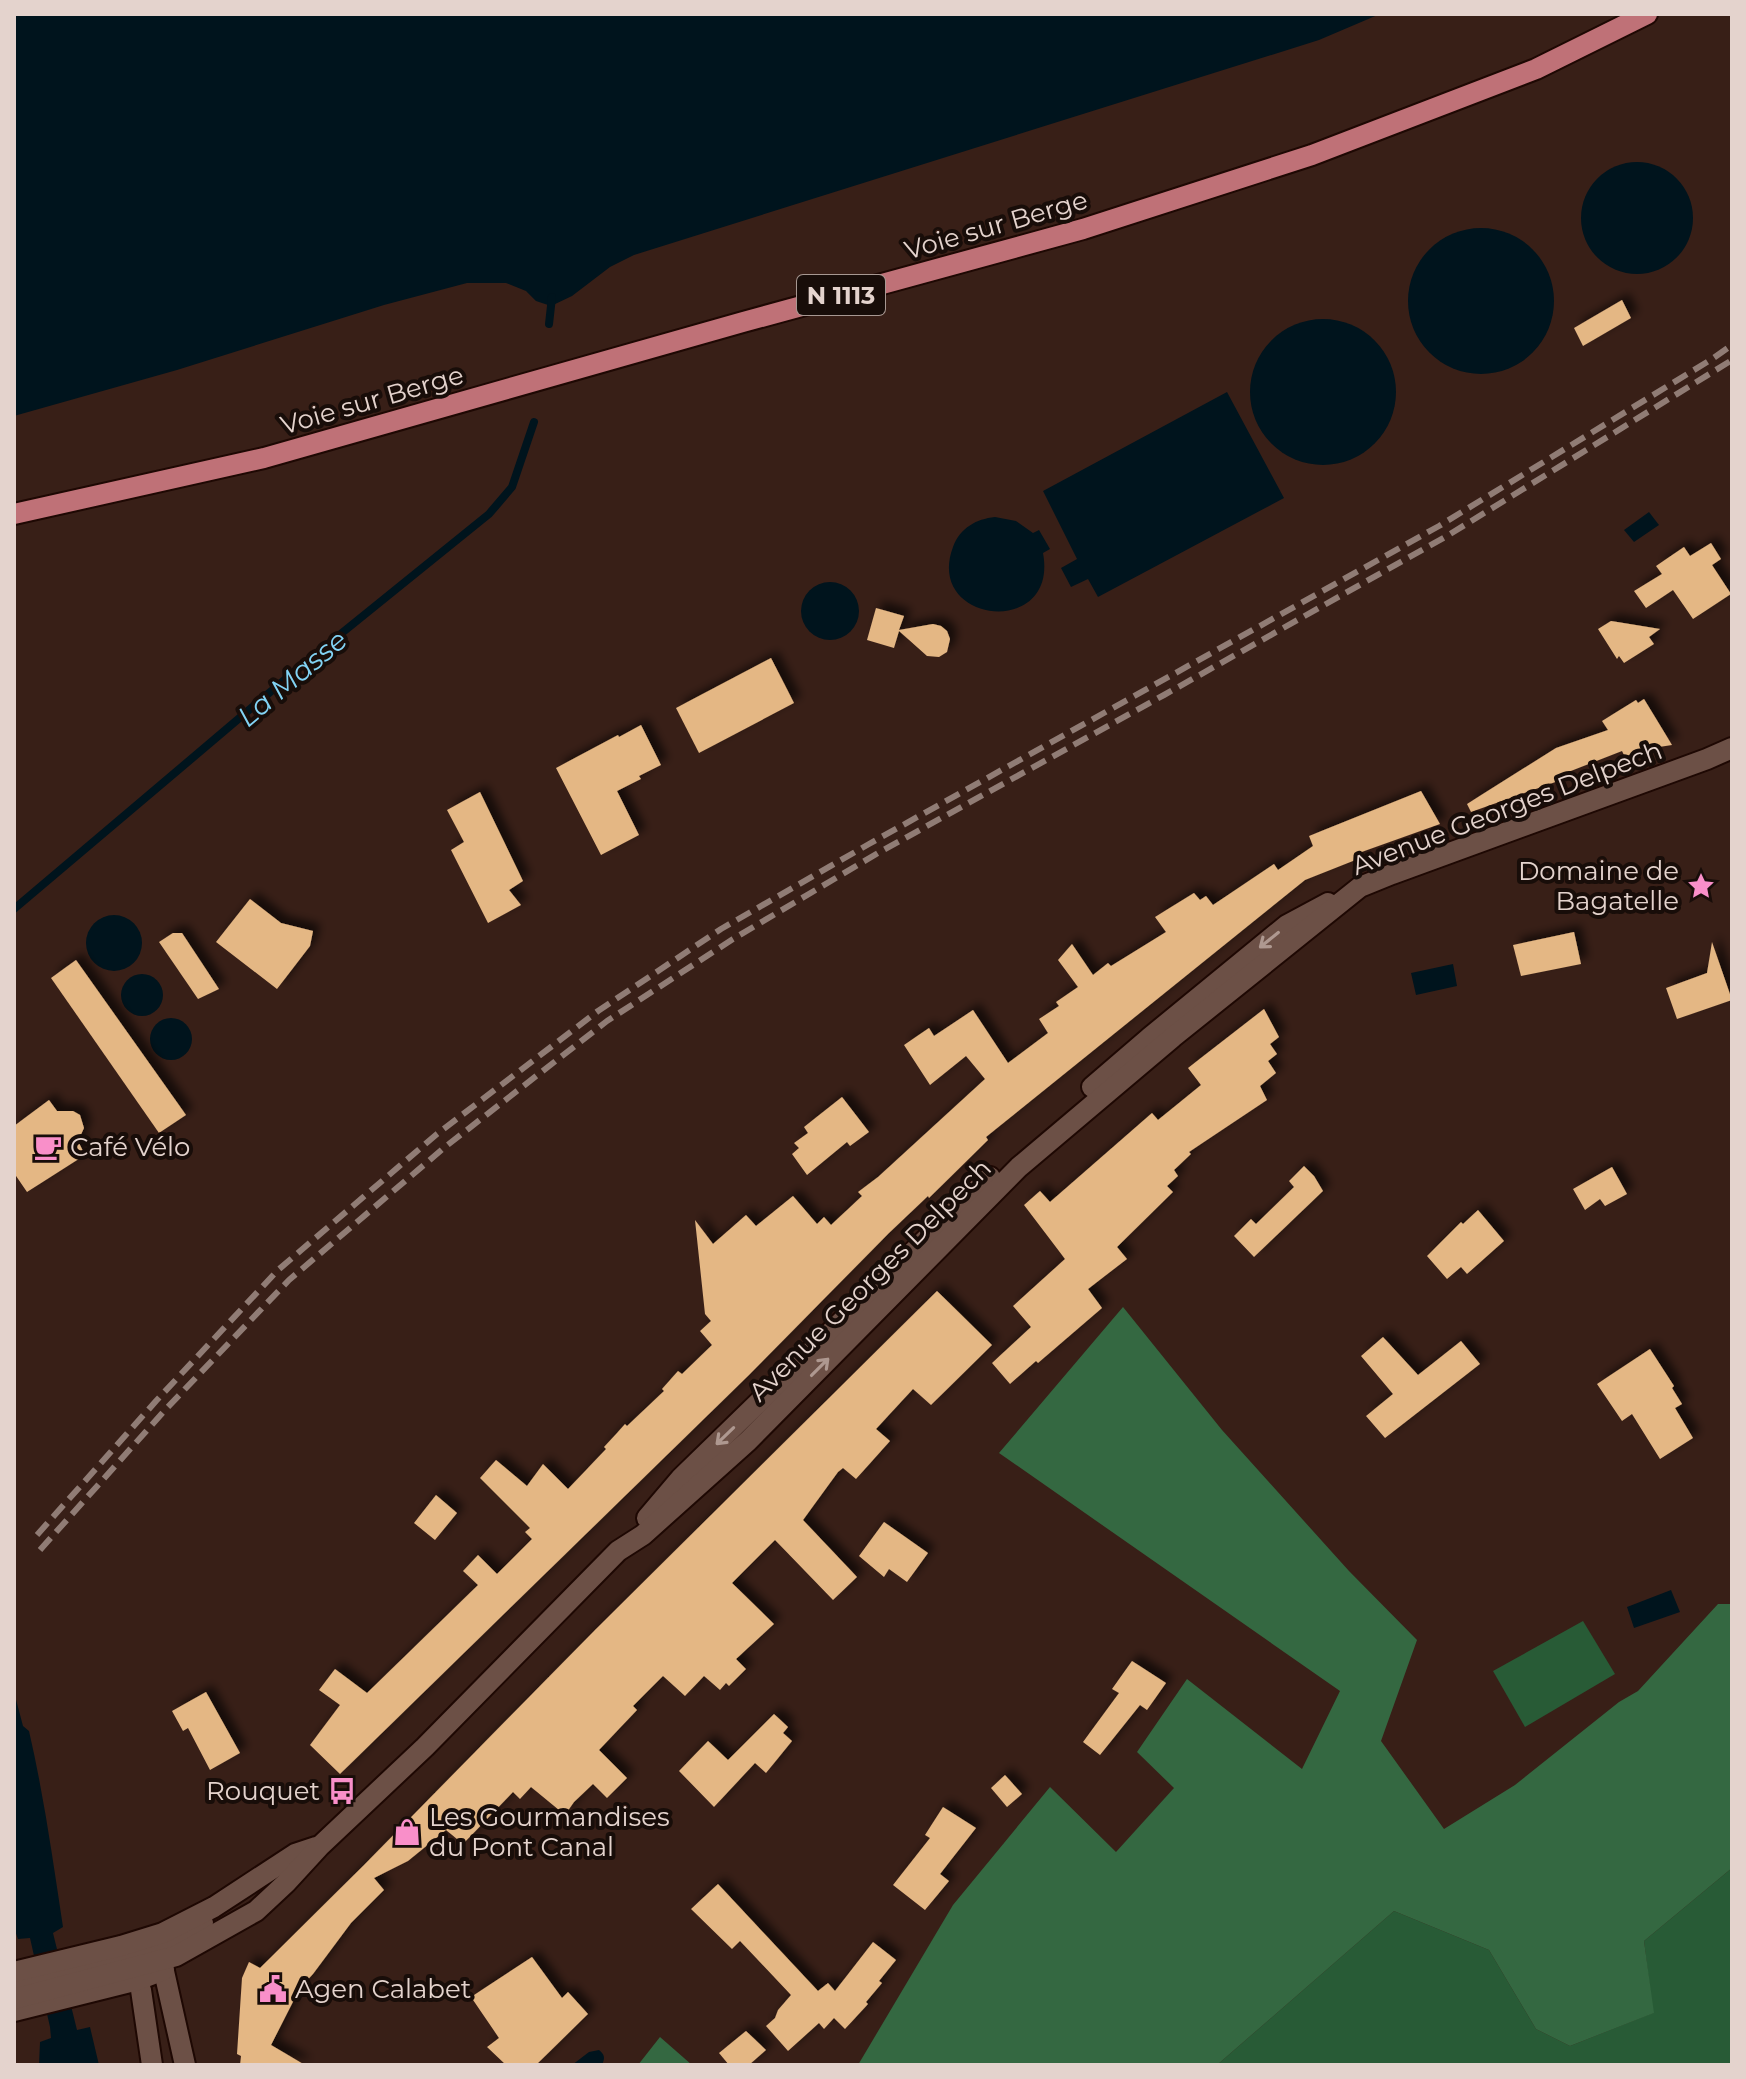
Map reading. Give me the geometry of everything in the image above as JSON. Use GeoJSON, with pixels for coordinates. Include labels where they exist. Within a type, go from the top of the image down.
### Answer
{"type":"FeatureCollection","features":[{"type":"Feature","properties":{"kind":"main road","name":"Voie sur Berge"},"geometry":{"type":"LineString","coordinates":[[14,514],[264,458],[1083,229],[1312,155],[1536,69],[1647,14]]}},
{"type":"Feature","properties":{"kind":"main road","name":"Avenue Georges Delpech"},"geometry":{"type":"LineString","coordinates":[[128,1969],[162,1959],[205,1940],[256,1911],[425,1747],[618,1551],[643,1535],[748,1441],[1019,1167],[1173,1037],[1360,887],[1732,748]]}},
{"type":"Feature","properties":{"kind":"main road"},"geometry":{"type":"LineString","coordinates":[[14,2011],[128,1969],[172,1928],[214,1907],[295,1854],[320,1846]]}},
{"type":"Feature","properties":{"kind":"main road"},"geometry":{"type":"LineString","coordinates":[[185,2065],[162,1959],[261,1887],[282,1862]]}},
{"type":"Feature","properties":{"kind":"main road"},"geometry":{"type":"LineString","coordinates":[[14,1972],[128,1969]]}},
{"type":"Feature","properties":{"kind":"main road"},"geometry":{"type":"LineString","coordinates":[[14,1987],[128,1969]]}},
{"type":"Feature","properties":{"kind":"main road"},"geometry":{"type":"LineString","coordinates":[[14,1999],[128,1969]]}},
{"type":"Feature","properties":{"kind":"main road"},"geometry":{"type":"LineString","coordinates":[[128,1969],[152,2065]]}},
{"type":"Feature","properties":{"kind":"green space"},"geometry":{"type":"Polygon","coordinates":[[[1123,1307],[1222,1430],[1349,1571],[1417,1640],[1381,1741],[1444,1829],[1515,1785],[1619,1702],[1638,1691],[1718,1604],[1732,1604],[1732,1868],[1644,1941],[1654,2013],[1570,2046],[1536,2029],[1489,1950],[1394,1911],[1217,2065],[858,2065],[953,1905],[1050,1787],[1116,1852],[1174,1788],[1137,1752],[1187,1679],[1302,1769],[1340,1691],[999,1453],[1123,1307]]]}},
{"type":"Feature","properties":{"kind":"green space"},"geometry":{"type":"Polygon","coordinates":[[[1583,1621],[1615,1674],[1525,1727],[1493,1671],[1583,1621]]]}},
{"type":"Feature","properties":{"kind":"green space"},"geometry":{"type":"Polygon","coordinates":[[[1732,1868],[1732,2065],[1217,2065],[1394,1911],[1489,1950],[1536,2029],[1570,2046],[1653,2013],[1644,1941],[1732,1868]]]}},
{"type":"Feature","properties":{"kind":"green space"},"geometry":{"type":"Polygon","coordinates":[[[660,2037],[692,2065],[638,2065],[660,2037]]]}},
{"type":"Feature","properties":{"kind":"water"},"geometry":{"type":"Polygon","coordinates":[[[14,14],[1380,14],[1319,40],[634,255],[610,267],[572,296],[551,306],[506,283],[467,283],[14,416],[14,14]]]}},
{"type":"Feature","properties":{"kind":"water"},"geometry":{"type":"Polygon","coordinates":[[[1637,162],[1658,167],[1676,179],[1688,197],[1693,218],[1688,239],[1676,257],[1658,269],[1637,274],[1616,269],[1598,257],[1586,239],[1581,218],[1586,197],[1598,179],[1616,167],[1637,162]]]}},
{"type":"Feature","properties":{"kind":"water"},"geometry":{"type":"Polygon","coordinates":[[[1481,228],[1509,233],[1533,249],[1549,273],[1554,301],[1549,329],[1533,353],[1509,369],[1481,374],[1453,369],[1429,353],[1413,329],[1408,301],[1413,273],[1429,249],[1453,233],[1481,228]]]}},
{"type":"Feature","properties":{"kind":"water"},"geometry":{"type":"Polygon","coordinates":[[[1323,319],[1351,324],[1375,340],[1391,364],[1396,392],[1391,420],[1375,444],[1351,460],[1323,465],[1295,460],[1271,444],[1255,420],[1250,392],[1255,364],[1271,340],[1295,324],[1323,319]]]}},
{"type":"Feature","properties":{"kind":"water"},"geometry":{"type":"Polygon","coordinates":[[[1227,392],[1284,498],[1098,597],[1088,579],[1071,587],[1061,568],[1077,559],[1043,491],[1227,392]]]}},
{"type":"Feature","properties":{"kind":"water"},"geometry":{"type":"Polygon","coordinates":[[[1649,512],[1659,525],[1634,542],[1624,530],[1649,512]]]}},
{"type":"Feature","properties":{"kind":"water"},"geometry":{"type":"Polygon","coordinates":[[[995,517],[1016,521],[1033,533],[1039,530],[1050,549],[1043,553],[1043,581],[1032,599],[1014,609],[993,611],[973,605],[957,593],[949,573],[953,547],[964,530],[975,522],[995,517]]]}},
{"type":"Feature","properties":{"kind":"water"},"geometry":{"type":"Polygon","coordinates":[[[830,582],[851,590],[859,611],[851,632],[830,640],[809,632],[801,611],[809,590],[830,582]]]}},
{"type":"Feature","properties":{"kind":"water"},"geometry":{"type":"Polygon","coordinates":[[[114,915],[134,923],[142,943],[134,963],[114,971],[94,963],[86,943],[94,923],[114,915]]]}},
{"type":"Feature","properties":{"kind":"water"},"geometry":{"type":"Polygon","coordinates":[[[1453,964],[1457,986],[1416,995],[1411,973],[1453,964]]]}},
{"type":"Feature","properties":{"kind":"water"},"geometry":{"type":"Polygon","coordinates":[[[142,974],[157,980],[163,995],[157,1010],[142,1016],[127,1010],[121,995],[127,980],[142,974]]]}},
{"type":"Feature","properties":{"kind":"water"},"geometry":{"type":"Polygon","coordinates":[[[171,1018],[186,1024],[192,1039],[186,1054],[171,1060],[156,1054],[150,1039],[156,1024],[171,1018]]]}},
{"type":"Feature","properties":{"kind":"water"},"geometry":{"type":"Polygon","coordinates":[[[1671,1590],[1680,1612],[1634,1628],[1627,1607],[1671,1590]]]}},
{"type":"Feature","properties":{"kind":"water"},"geometry":{"type":"Polygon","coordinates":[[[14,1692],[23,1726],[29,1731],[48,1829],[63,1927],[53,1933],[77,2030],[90,2027],[99,2065],[39,2065],[40,2042],[51,2038],[50,2027],[30,1938],[18,1939],[14,1928],[14,1692]]]}},
{"type":"Feature","properties":{"kind":"water"},"geometry":{"type":"Polygon","coordinates":[[[599,2050],[604,2057],[602,2065],[572,2065],[589,2052],[599,2050]]]}},
{"type":"Feature","properties":{"kind":"building"},"geometry":{"type":"Polygon","coordinates":[[[1622,300],[1631,318],[1583,346],[1574,328],[1622,300]]]}},
{"type":"Feature","properties":{"kind":"building"},"geometry":{"type":"Polygon","coordinates":[[[1711,543],[1721,559],[1712,565],[1731,594],[1693,619],[1673,590],[1646,608],[1634,591],[1662,574],[1656,566],[1684,547],[1690,556],[1711,543]]]}},
{"type":"Feature","properties":{"kind":"building"},"geometry":{"type":"Polygon","coordinates":[[[876,608],[904,616],[899,630],[933,624],[941,626],[950,639],[947,652],[939,657],[927,656],[899,631],[894,648],[867,640],[876,608]]]}},
{"type":"Feature","properties":{"kind":"building"},"geometry":{"type":"Polygon","coordinates":[[[1611,621],[1660,629],[1649,637],[1654,644],[1624,663],[1619,656],[1617,659],[1598,629],[1611,621]]]}},
{"type":"Feature","properties":{"kind":"building"},"geometry":{"type":"Polygon","coordinates":[[[771,658],[794,703],[699,753],[676,708],[771,658]]]}},
{"type":"Feature","properties":{"kind":"building"},"geometry":{"type":"Polygon","coordinates":[[[1644,699],[1672,745],[1646,749],[1625,757],[1622,751],[1558,776],[1561,780],[1471,812],[1467,804],[1556,748],[1608,730],[1602,721],[1636,700],[1638,703],[1644,699]]]}},
{"type":"Feature","properties":{"kind":"building"},"geometry":{"type":"Polygon","coordinates":[[[641,725],[661,765],[617,791],[639,835],[601,855],[556,768],[641,725]]]}},
{"type":"Feature","properties":{"kind":"building"},"geometry":{"type":"Polygon","coordinates":[[[1421,791],[1440,824],[1356,854],[1358,859],[1305,880],[986,1137],[988,1140],[889,1233],[749,1375],[340,1774],[310,1745],[340,1705],[319,1690],[335,1669],[367,1693],[478,1585],[463,1571],[478,1555],[497,1574],[532,1539],[525,1532],[530,1528],[480,1478],[496,1460],[527,1486],[543,1464],[568,1489],[625,1424],[627,1426],[664,1391],[662,1389],[678,1371],[682,1374],[712,1345],[700,1331],[711,1321],[705,1314],[695,1220],[713,1244],[746,1215],[756,1226],[793,1196],[817,1224],[824,1217],[831,1225],[862,1196],[858,1192],[985,1079],[966,1056],[930,1085],[904,1045],[929,1028],[934,1036],[973,1010],[1008,1063],[1048,1033],[1039,1019],[1059,1006],[1056,1002],[1078,987],[1058,960],[1072,944],[1093,975],[1108,963],[1111,966],[1166,932],[1155,917],[1194,893],[1200,900],[1206,896],[1213,905],[1274,864],[1278,870],[1313,846],[1309,836],[1421,791]]]}},
{"type":"Feature","properties":{"kind":"building"},"geometry":{"type":"Polygon","coordinates":[[[480,792],[523,881],[509,890],[521,905],[488,923],[451,850],[464,842],[447,810],[480,792]]]}},
{"type":"Feature","properties":{"kind":"building"},"geometry":{"type":"Polygon","coordinates":[[[250,899],[281,923],[313,931],[310,946],[277,989],[216,942],[250,899]]]}},
{"type":"Feature","properties":{"kind":"building"},"geometry":{"type":"Polygon","coordinates":[[[1574,932],[1581,964],[1521,976],[1513,945],[1574,932]]]}},
{"type":"Feature","properties":{"kind":"building"},"geometry":{"type":"Polygon","coordinates":[[[173,933],[182,933],[219,989],[198,999],[159,942],[173,933]]]}},
{"type":"Feature","properties":{"kind":"building"},"geometry":{"type":"Polygon","coordinates":[[[1712,942],[1732,1000],[1677,1019],[1666,988],[1707,973],[1712,942]]]}},
{"type":"Feature","properties":{"kind":"building"},"geometry":{"type":"Polygon","coordinates":[[[76,960],[186,1115],[159,1133],[51,978],[76,960]]]}},
{"type":"Feature","properties":{"kind":"building"},"geometry":{"type":"Polygon","coordinates":[[[1264,1009],[1279,1037],[1270,1044],[1277,1054],[1268,1061],[1276,1073],[1260,1086],[1267,1100],[1189,1152],[1191,1154],[1174,1170],[1178,1176],[1167,1186],[1173,1192],[1117,1247],[1127,1259],[1088,1289],[1102,1308],[1010,1384],[992,1363],[1031,1327],[1013,1306],[1065,1259],[1024,1205],[1040,1191],[1050,1202],[1152,1113],[1158,1120],[1201,1085],[1188,1068],[1264,1009]]]}},
{"type":"Feature","properties":{"kind":"building"},"geometry":{"type":"Polygon","coordinates":[[[842,1097],[869,1132],[850,1146],[847,1142],[807,1175],[792,1154],[799,1148],[794,1143],[808,1133],[804,1127],[842,1097]]]}},
{"type":"Feature","properties":{"kind":"building","name":"Café Vélo"},"geometry":{"type":"Polygon","coordinates":[[[49,1100],[57,1111],[73,1111],[80,1115],[84,1128],[78,1141],[85,1155],[27,1192],[14,1173],[14,1126],[49,1100]]]}},
{"type":"Feature","properties":{"kind":"building"},"geometry":{"type":"Polygon","coordinates":[[[1304,1166],[1323,1191],[1254,1257],[1234,1236],[1251,1219],[1256,1224],[1294,1187],[1289,1181],[1304,1166]]]}},
{"type":"Feature","properties":{"kind":"building"},"geometry":{"type":"Polygon","coordinates":[[[1612,1167],[1627,1194],[1605,1206],[1600,1199],[1585,1210],[1573,1189],[1612,1167]]]}},
{"type":"Feature","properties":{"kind":"building"},"geometry":{"type":"Polygon","coordinates":[[[1478,1210],[1504,1241],[1467,1274],[1461,1267],[1447,1279],[1427,1256],[1461,1222],[1463,1224],[1478,1210]]]}},
{"type":"Feature","properties":{"kind":"building"},"geometry":{"type":"Polygon","coordinates":[[[937,1291],[992,1345],[931,1405],[913,1389],[876,1429],[890,1441],[856,1479],[843,1468],[838,1472],[803,1520],[857,1577],[833,1600],[775,1540],[732,1583],[774,1624],[736,1659],[746,1669],[729,1686],[726,1683],[720,1690],[704,1676],[685,1696],[663,1676],[633,1706],[637,1710],[599,1750],[627,1778],[607,1798],[593,1784],[565,1815],[531,1787],[520,1799],[513,1792],[463,1844],[446,1830],[408,1861],[374,1878],[384,1890],[351,1923],[300,1988],[271,2045],[305,2065],[240,2065],[241,2056],[237,2054],[242,1978],[249,1962],[260,1968],[937,1291]]]}},
{"type":"Feature","properties":{"kind":"building"},"geometry":{"type":"Polygon","coordinates":[[[1383,1337],[1418,1375],[1461,1341],[1480,1364],[1385,1438],[1366,1416],[1393,1394],[1361,1356],[1383,1337]]]}},
{"type":"Feature","properties":{"kind":"building"},"geometry":{"type":"Polygon","coordinates":[[[1650,1349],[1674,1386],[1672,1388],[1682,1404],[1675,1408],[1693,1438],[1660,1459],[1632,1414],[1622,1421],[1597,1384],[1650,1349]]]}},
{"type":"Feature","properties":{"kind":"building"},"geometry":{"type":"Polygon","coordinates":[[[436,1495],[457,1513],[435,1540],[414,1523],[436,1495]]]}},
{"type":"Feature","properties":{"kind":"building"},"geometry":{"type":"Polygon","coordinates":[[[884,1522],[928,1553],[907,1582],[889,1569],[884,1577],[859,1556],[884,1522]]]}},
{"type":"Feature","properties":{"kind":"building"},"geometry":{"type":"Polygon","coordinates":[[[1132,1661],[1166,1683],[1147,1710],[1140,1705],[1100,1755],[1083,1742],[1119,1693],[1112,1689],[1132,1661]]]}},
{"type":"Feature","properties":{"kind":"building"},"geometry":{"type":"Polygon","coordinates":[[[206,1692],[240,1753],[210,1770],[188,1728],[183,1731],[172,1711],[206,1692]]]}},
{"type":"Feature","properties":{"kind":"building"},"geometry":{"type":"Polygon","coordinates":[[[774,1714],[788,1727],[783,1733],[792,1741],[766,1773],[755,1763],[714,1807],[679,1771],[708,1741],[728,1760],[774,1714]]]}},
{"type":"Feature","properties":{"kind":"building"},"geometry":{"type":"Polygon","coordinates":[[[1005,1775],[1022,1794],[1007,1807],[991,1788],[1005,1775]]]}},
{"type":"Feature","properties":{"kind":"building"},"geometry":{"type":"Polygon","coordinates":[[[943,1807],[976,1828],[940,1874],[949,1881],[925,1910],[893,1885],[930,1838],[925,1835],[943,1807]]]}},
{"type":"Feature","properties":{"kind":"building"},"geometry":{"type":"Polygon","coordinates":[[[718,1884],[818,1991],[828,1983],[835,1991],[873,1942],[896,1960],[879,1981],[882,1983],[866,2002],[868,2004],[845,2029],[834,2018],[824,2029],[819,2023],[788,2051],[766,2026],[791,1995],[740,1941],[732,1949],[691,1909],[718,1884]]]}},
{"type":"Feature","properties":{"kind":"building"},"geometry":{"type":"Polygon","coordinates":[[[532,1957],[562,1998],[568,1992],[588,2014],[536,2065],[506,2065],[487,2047],[499,2038],[471,1997],[532,1957]]]}},
{"type":"Feature","properties":{"kind":"building"},"geometry":{"type":"Polygon","coordinates":[[[746,2031],[766,2050],[749,2065],[729,2065],[719,2053],[746,2031]]]}},
{"type":"Feature","properties":{"kind":"waterway","name":"La Masse"},"geometry":{"type":"LineString","coordinates":[[549,324],[552,297]]}},
{"type":"Feature","properties":{"kind":"waterway","name":"La Masse"},"geometry":{"type":"LineString","coordinates":[[14,909],[301,666],[489,514],[512,487],[534,422]]}},
{"type":"Feature","properties":{"kind":"railway"},"geometry":{"type":"LineString","coordinates":[[37,1535],[278,1270],[437,1134],[598,1011],[721,929],[1439,526],[1732,345]]}},
{"type":"Feature","properties":{"kind":"railway"},"geometry":{"type":"LineString","coordinates":[[40,1550],[166,1409],[289,1280],[445,1147],[607,1021],[733,939],[878,853],[1447,536],[1732,360]]}},
{"type":"Feature","properties":{"kind":"place","name":"Domaine de Bagatelle"},"geometry":{"type":"Point","coordinates":[1701,886]}},
{"type":"Feature","properties":{"kind":"place","name":"Café Vélo"},"geometry":{"type":"Point","coordinates":[48,1147]}},
{"type":"Feature","properties":{"kind":"place","name":"Rouquet"},"geometry":{"type":"Point","coordinates":[342,1791]}},
{"type":"Feature","properties":{"kind":"place","name":"Les Gourmandises du Pont Canal"},"geometry":{"type":"Point","coordinates":[407,1832]}},
{"type":"Feature","properties":{"kind":"place","name":"Agen Calabet"},"geometry":{"type":"Point","coordinates":[273,1989]}}]}
